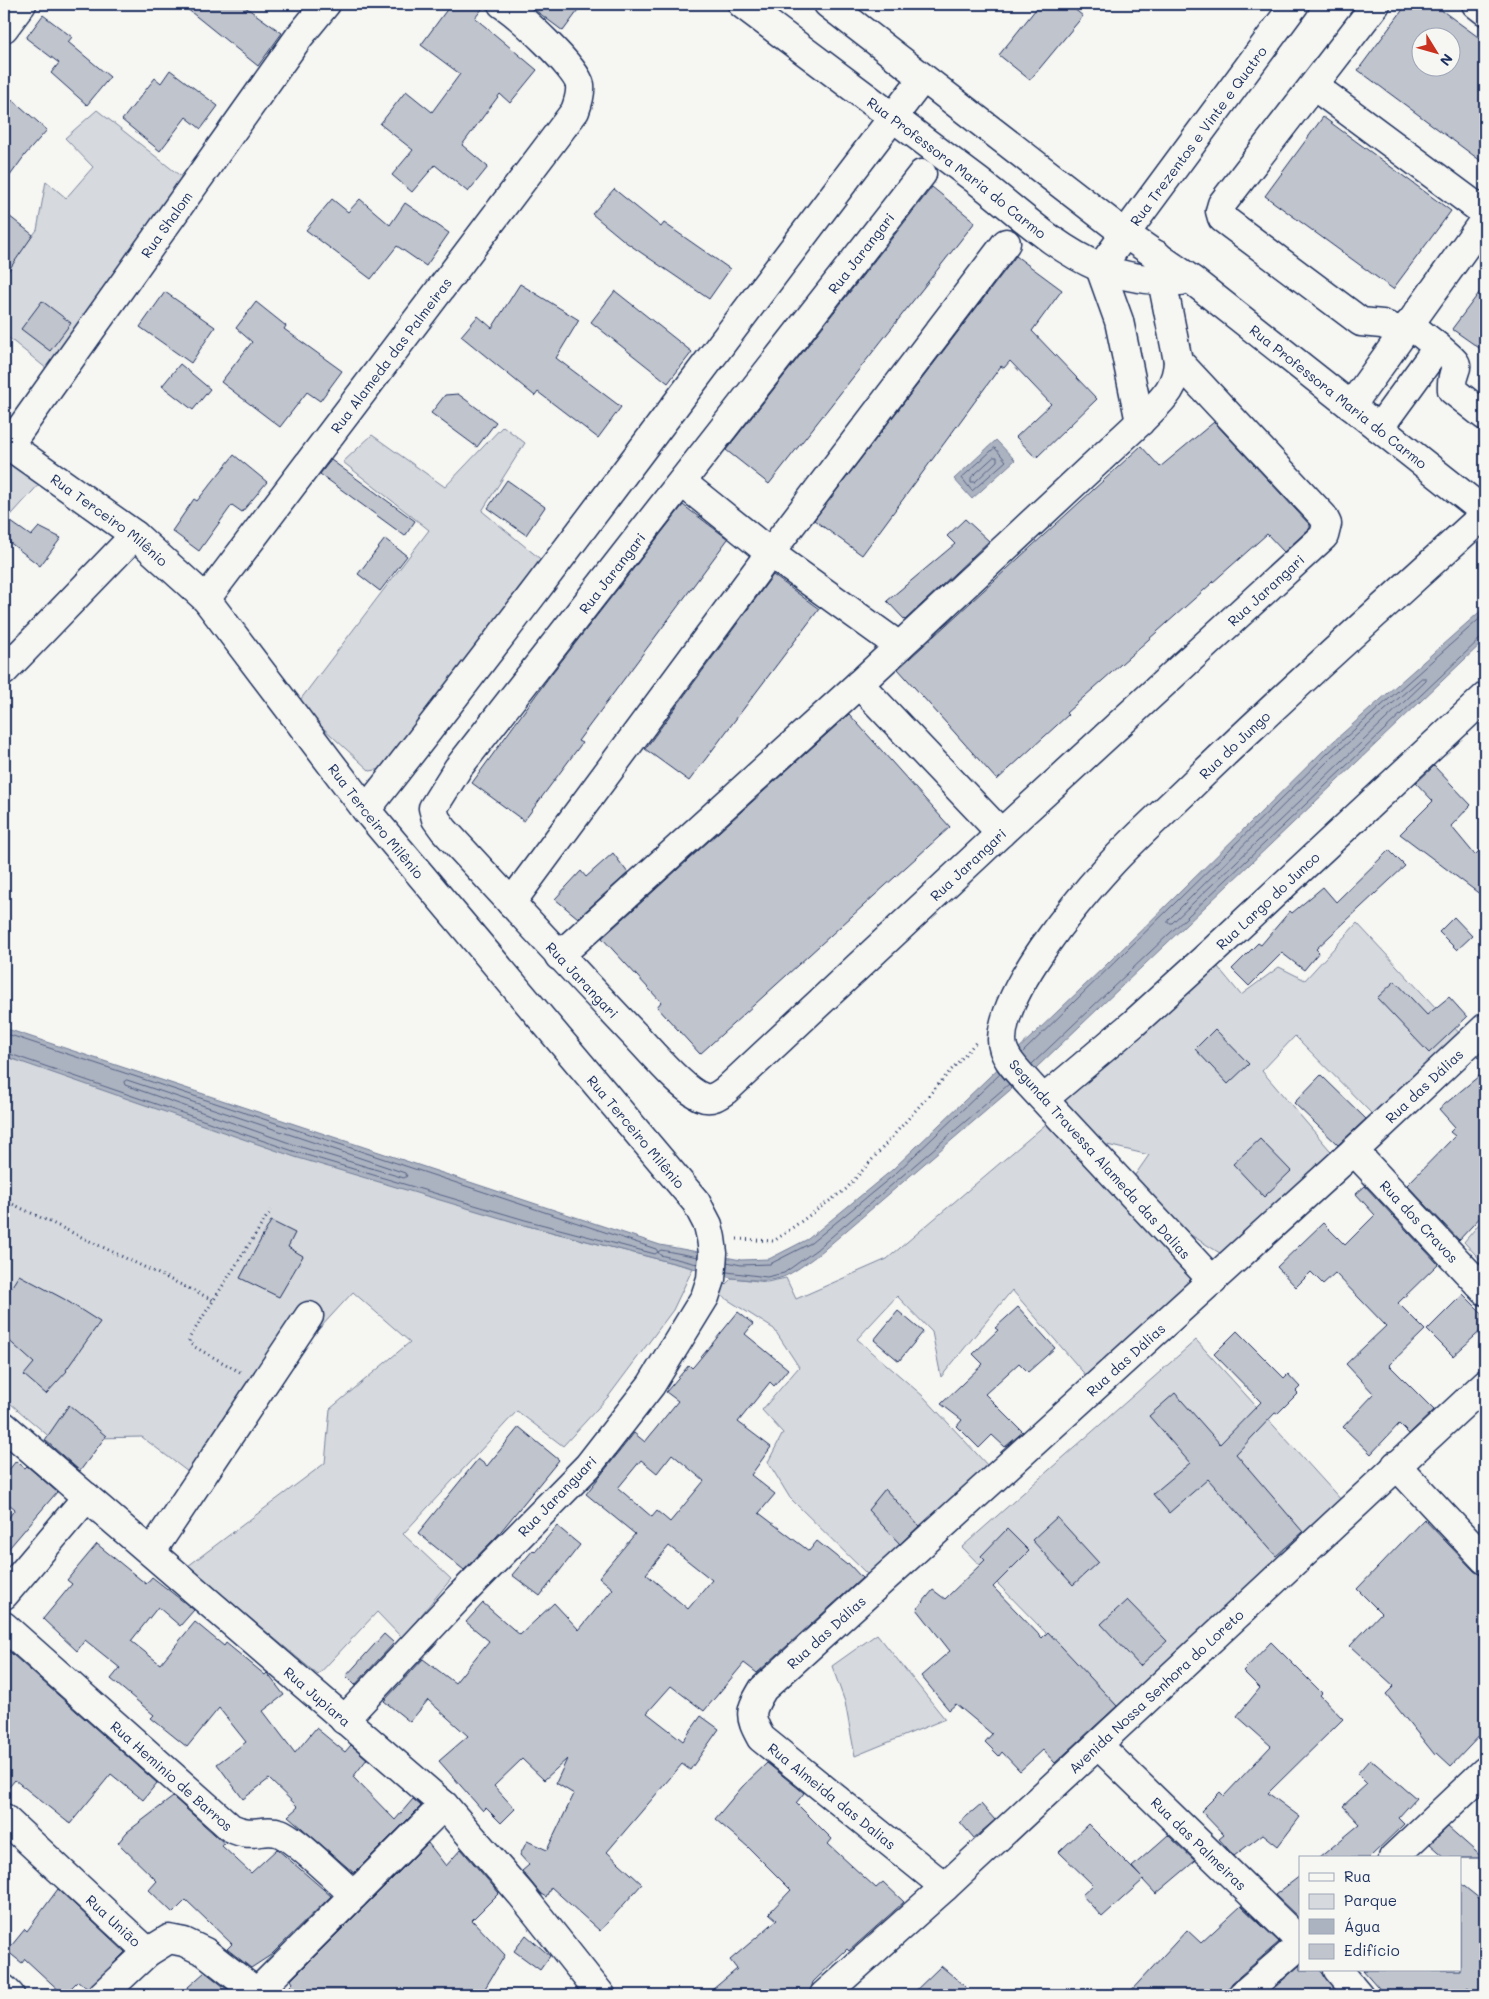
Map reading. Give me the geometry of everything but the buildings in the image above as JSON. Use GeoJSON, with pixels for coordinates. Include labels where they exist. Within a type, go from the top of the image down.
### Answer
{"type":"FeatureCollection","features":[{"type":"Feature","properties":{"kind":"street"},"geometry":{"type":"LineString","coordinates":[[4,28],[22,4]]}},
{"type":"Feature","properties":{"kind":"street","name":"Rua Shalom"},"geometry":{"type":"LineString","coordinates":[[6,444],[299,37],[326,4]]}},
{"type":"Feature","properties":{"kind":"street","name":"Rua Professora Maria do Carmo"},"geometry":{"type":"LineString","coordinates":[[742,4],[1065,251],[1100,268],[1124,276],[1163,281],[1192,280]]}},
{"type":"Feature","properties":{"kind":"street","name":"Rua Professora Maria do Carmo"},"geometry":{"type":"LineString","coordinates":[[828,4],[1124,233],[1192,280],[1485,513]]}},
{"type":"Feature","properties":{"kind":"street","name":"Rua Trezentos e Vinte e Quatro"},"geometry":{"type":"LineString","coordinates":[[1100,268],[1295,4]]}},
{"type":"Feature","properties":{"kind":"street"},"geometry":{"type":"LineString","coordinates":[[1376,4],[1222,204],[1220,211],[1222,218],[1361,322],[1406,328],[1438,347],[1456,361],[1458,368],[1452,390],[1485,416]]}},
{"type":"Feature","properties":{"kind":"street"},"geometry":{"type":"LineString","coordinates":[[1476,4],[1485,11]]}},
{"type":"Feature","properties":{"kind":"street","name":"Rua Alameda das Palmeiras"},"geometry":{"type":"LineString","coordinates":[[206,599],[575,111],[580,99],[580,85],[576,74],[508,5]]}},
{"type":"Feature","properties":{"kind":"street"},"geometry":{"type":"LineString","coordinates":[[366,810],[609,495],[846,176],[923,78]]}},
{"type":"Feature","properties":{"kind":"street"},"geometry":{"type":"LineString","coordinates":[[1314,86],[1485,213]]}},
{"type":"Feature","properties":{"kind":"street","name":"Rua Jarangari"},"geometry":{"type":"LineString","coordinates":[[922,174],[683,483],[458,768],[433,808],[436,819],[444,830],[559,956],[666,1068],[703,1098],[714,1098],[726,1090],[1001,832],[1324,536],[1327,524],[1323,516],[1178,361]]}},
{"type":"Feature","properties":{"kind":"street"},"geometry":{"type":"LineString","coordinates":[[1351,406],[1485,220]]}},
{"type":"Feature","properties":{"kind":"street"},"geometry":{"type":"LineString","coordinates":[[511,902],[770,553],[1006,243]]}},
{"type":"Feature","properties":{"kind":"street"},"geometry":{"type":"LineString","coordinates":[[559,956],[859,684],[1140,422],[1169,392],[1177,376],[1178,361],[1157,255]]}},
{"type":"Feature","properties":{"kind":"street"},"geometry":{"type":"LineString","coordinates":[[1100,268],[1119,321],[1140,422]]}},
{"type":"Feature","properties":{"kind":"street"},"geometry":{"type":"LineString","coordinates":[[1380,428],[1438,347]]}},
{"type":"Feature","properties":{"kind":"street","name":"Rua Terceiro Milênio"},"geometry":{"type":"LineString","coordinates":[[6,444],[135,535],[206,599],[366,810],[696,1202],[708,1226],[712,1245]]}},
{"type":"Feature","properties":{"kind":"street"},"geometry":{"type":"LineString","coordinates":[[683,483],[770,553],[900,646]]}},
{"type":"Feature","properties":{"kind":"street","name":"Rua do Jungo"},"geometry":{"type":"LineString","coordinates":[[1012,1001],[1047,943],[1109,866],[1279,701],[1485,513]]}},
{"type":"Feature","properties":{"kind":"street"},"geometry":{"type":"LineString","coordinates":[[4,671],[135,535]]}},
{"type":"Feature","properties":{"kind":"street"},"geometry":{"type":"LineString","coordinates":[[859,684],[1001,832]]}},
{"type":"Feature","properties":{"kind":"street","name":"Rua Largo do Junco"},"geometry":{"type":"LineString","coordinates":[[1037,1092],[1133,1024],[1485,698]]}},
{"type":"Feature","properties":{"kind":"street","name":"Segunda Travessa Alameda das Dalias"},"geometry":{"type":"LineString","coordinates":[[1012,1001],[1004,1024],[1002,1042],[1007,1058],[1212,1280]]}},
{"type":"Feature","properties":{"kind":"street","name":"Rua das Dálias"},"geometry":{"type":"LineString","coordinates":[[762,1689],[1354,1151],[1485,1028]]}},
{"type":"Feature","properties":{"kind":"street","name":"Rua dos Cravos"},"geometry":{"type":"LineString","coordinates":[[1354,1151],[1485,1291]]}},
{"type":"Feature","properties":{"kind":"street","name":"Rua Jaranguari"},"geometry":{"type":"LineString","coordinates":[[344,1720],[459,1597],[588,1466],[651,1385],[705,1297],[710,1280],[712,1245]]}},
{"type":"Feature","properties":{"kind":"street"},"geometry":{"type":"LineString","coordinates":[[152,1551],[309,1316]]}},
{"type":"Feature","properties":{"kind":"street","name":"Avenida Nossa Senhora do Loreto"},"geometry":{"type":"LineString","coordinates":[[824,1995],[945,1887],[1485,1384]]}},
{"type":"Feature","properties":{"kind":"street","name":"Rua Jupiara"},"geometry":{"type":"LineString","coordinates":[[4,1426],[152,1551],[444,1805],[521,1894],[602,1995]]}},
{"type":"Feature","properties":{"kind":"street"},"geometry":{"type":"LineString","coordinates":[[1396,1465],[1485,1560]]}},
{"type":"Feature","properties":{"kind":"street"},"geometry":{"type":"LineString","coordinates":[[4,1596],[87,1497]]}},
{"type":"Feature","properties":{"kind":"street","name":"Rua Heminio de Barros"},"geometry":{"type":"LineString","coordinates":[[4,1626],[232,1828],[246,1834],[270,1831],[286,1836],[354,1895]]}},
{"type":"Feature","properties":{"kind":"street","name":"Rua Almeida das Dalias"},"geometry":{"type":"LineString","coordinates":[[762,1689],[751,1709],[752,1722],[761,1738],[945,1887]]}},
{"type":"Feature","properties":{"kind":"street","name":"Rua das Palmeiras"},"geometry":{"type":"LineString","coordinates":[[1098,1745],[1299,1942]]}},
{"type":"Feature","properties":{"kind":"street"},"geometry":{"type":"LineString","coordinates":[[1395,1856],[1485,1771]]}},
{"type":"Feature","properties":{"kind":"street"},"geometry":{"type":"LineString","coordinates":[[259,1993],[444,1805]]}},
{"type":"Feature","properties":{"kind":"street","name":"Rua União"},"geometry":{"type":"LineString","coordinates":[[4,1818],[148,1952],[169,1939],[184,1942],[205,1952],[259,1993]]}},
{"type":"Feature","properties":{"kind":"street"},"geometry":{"type":"LineString","coordinates":[[1242,1995],[1299,1944]]}},
{"type":"Feature","properties":{"kind":"street"},"geometry":{"type":"LineString","coordinates":[[102,1995],[148,1952]]}},
{"type":"Feature","properties":{"kind":"street"},"geometry":{"type":"LineString","coordinates":[[1340,1972],[1359,1995]]}},
{"type":"Feature","properties":{"kind":"street"},"geometry":{"type":"LineString","coordinates":[[4,1989],[10,1995]]}},
{"type":"Feature","properties":{"kind":"path"},"geometry":{"type":"LineString","coordinates":[[712,1245],[774,1242],[846,1190],[980,1038]]}},
{"type":"Feature","properties":{"kind":"path"},"geometry":{"type":"LineString","coordinates":[[4,1200],[213,1300]]}},
{"type":"Feature","properties":{"kind":"path"},"geometry":{"type":"LineString","coordinates":[[263,1386],[190,1342],[190,1337],[271,1210]]}},
{"type":"Feature","properties":{"kind":"green space"},"geometry":{"type":"Polygon","coordinates":[[[97,110],[188,182],[47,369],[4,334],[4,272],[37,230],[46,181],[66,198],[93,167],[65,138],[97,110]]]}},
{"type":"Feature","properties":{"kind":"green space"},"geometry":{"type":"Polygon","coordinates":[[[503,426],[525,443],[482,511],[544,562],[393,767],[370,771],[297,704],[429,530],[343,462],[372,435],[445,487],[503,426]]]}},
{"type":"Feature","properties":{"kind":"green space"},"geometry":{"type":"Polygon","coordinates":[[[4,458],[41,482],[4,523],[4,458]]]}},
{"type":"Feature","properties":{"kind":"green space"},"geometry":{"type":"Polygon","coordinates":[[[1357,923],[1463,1037],[1375,1117],[1295,1036],[1262,1071],[1335,1156],[1223,1255],[1186,1232],[1133,1178],[1149,1155],[1103,1144],[1060,1097],[1213,961],[1241,995],[1279,967],[1305,980],[1357,923]]]}},
{"type":"Feature","properties":{"kind":"green space"},"geometry":{"type":"Polygon","coordinates":[[[4,1055],[524,1225],[693,1268],[673,1310],[608,1397],[563,1446],[517,1411],[403,1534],[451,1579],[402,1638],[377,1612],[318,1675],[188,1566],[325,1463],[330,1409],[410,1342],[353,1292],[188,1472],[142,1437],[52,1439],[4,1398],[4,1055]]]}},
{"type":"Feature","properties":{"kind":"green space"},"geometry":{"type":"Polygon","coordinates":[[[1052,1119],[1197,1279],[1088,1378],[1012,1290],[941,1377],[932,1332],[897,1296],[857,1339],[923,1396],[989,1467],[871,1578],[790,1498],[768,1462],[783,1433],[762,1410],[799,1367],[774,1329],[717,1293],[732,1278],[767,1282],[786,1278],[796,1299],[887,1259],[1052,1119]]]}},
{"type":"Feature","properties":{"kind":"green space"},"geometry":{"type":"Polygon","coordinates":[[[1485,1217],[1485,1265],[1464,1242],[1485,1217]]]}},
{"type":"Feature","properties":{"kind":"green space"},"geometry":{"type":"Polygon","coordinates":[[[1196,1340],[1343,1502],[1117,1706],[962,1547],[1196,1340]]]}},
{"type":"Feature","properties":{"kind":"green space"},"geometry":{"type":"Polygon","coordinates":[[[877,1634],[945,1719],[855,1756],[845,1702],[832,1666],[877,1634]]]}},
{"type":"Feature","properties":{"kind":"water"},"geometry":{"type":"Polygon","coordinates":[[[996,440],[1015,460],[972,499],[954,479],[996,440]]]}},
{"type":"Feature","properties":{"kind":"water"},"geometry":{"type":"Polygon","coordinates":[[[1485,607],[1485,640],[1037,1067],[819,1254],[796,1270],[779,1278],[760,1280],[732,1278],[524,1225],[295,1157],[4,1056],[4,1028],[660,1245],[741,1260],[769,1259],[808,1239],[892,1170],[1105,966],[1326,748],[1485,607]]]}}]}
